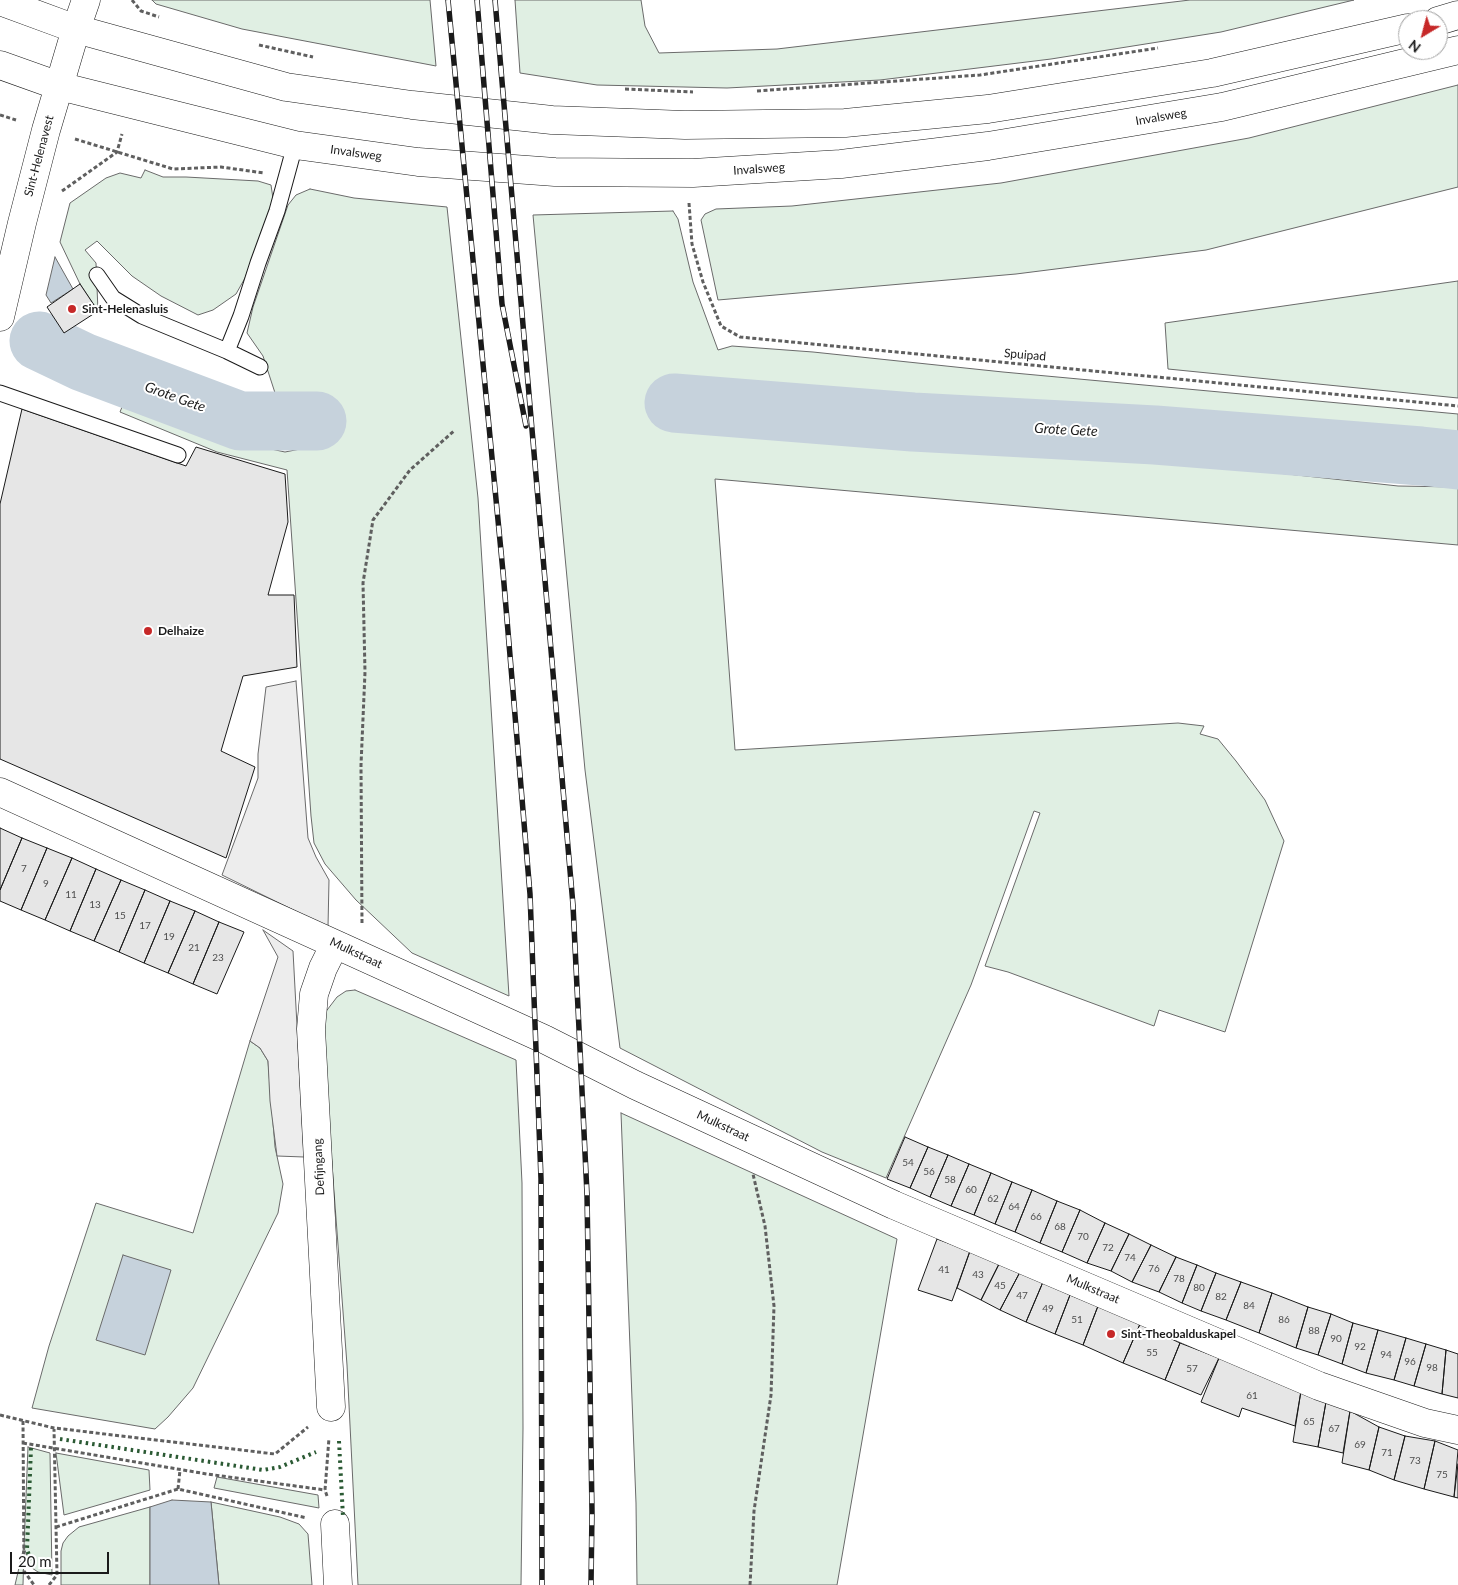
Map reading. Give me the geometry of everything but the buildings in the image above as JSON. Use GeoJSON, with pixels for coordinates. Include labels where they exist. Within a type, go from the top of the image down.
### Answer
{"type":"FeatureCollection","features":[{"type":"Feature","properties":{"kind":"main road","name":"Sint-Helenavest"},"geometry":{"type":"LineString","coordinates":[[0,317],[4,280],[22,223],[59,86],[86,0]]}},
{"type":"Feature","properties":{"kind":"main road"},"geometry":{"type":"LineString","coordinates":[[0,1],[76,29],[286,87],[552,120],[686,125],[845,123],[988,109],[1212,73],[1398,30]]}},
{"type":"Feature","properties":{"kind":"main road","name":"Invalsweg"},"geometry":{"type":"LineString","coordinates":[[0,65],[59,86],[295,145],[418,162],[555,172],[693,173],[841,164],[988,146],[1222,106],[1458,50]]}},
{"type":"Feature","properties":{"kind":"main road","name":"Mulkstraat"},"geometry":{"type":"LineString","coordinates":[[0,792],[544,1039],[635,1085],[894,1204],[1318,1386],[1425,1423],[1458,1430]]}},
{"type":"Feature","properties":{"kind":"main road","name":"Defijngang"},"geometry":{"type":"LineString","coordinates":[[331,1401],[311,1029],[314,994],[323,968],[335,944]]}},
{"type":"Feature","properties":{"kind":"main road"},"geometry":{"type":"LineString","coordinates":[[335,1524],[338,1585]]}},
{"type":"Feature","properties":{"kind":"lane"},"geometry":{"type":"LineString","coordinates":[[227,351],[277,211],[295,145]]}},
{"type":"Feature","properties":{"kind":"lane"},"geometry":{"type":"LineString","coordinates":[[97,276],[113,298],[142,316],[227,351],[260,367]]}},
{"type":"Feature","properties":{"kind":"lane"},"geometry":{"type":"LineString","coordinates":[[0,393],[178,455]]}},
{"type":"Feature","properties":{"kind":"path"},"geometry":{"type":"LineString","coordinates":[[132,0],[141,11],[156,16]]}},
{"type":"Feature","properties":{"kind":"path"},"geometry":{"type":"LineString","coordinates":[[254,44],[318,58]]}},
{"type":"Feature","properties":{"kind":"path"},"geometry":{"type":"LineString","coordinates":[[749,91],[980,75],[1167,46]]}},
{"type":"Feature","properties":{"kind":"path"},"geometry":{"type":"LineString","coordinates":[[620,89],[700,92]]}},
{"type":"Feature","properties":{"kind":"path"},"geometry":{"type":"LineString","coordinates":[[62,192],[117,152],[136,157]]}},
{"type":"Feature","properties":{"kind":"path","name":"Spuipad"},"geometry":{"type":"LineString","coordinates":[[689,202],[692,244],[703,282],[721,326],[740,337],[1458,406]]}},
{"type":"Feature","properties":{"kind":"path"},"geometry":{"type":"LineString","coordinates":[[362,956],[361,765],[365,672],[363,583],[374,520],[410,470],[455,430]]}},
{"type":"Feature","properties":{"kind":"path"},"geometry":{"type":"LineString","coordinates":[[737,1132],[753,1174],[765,1226],[774,1306],[771,1395],[754,1511],[750,1585]]}},
{"type":"Feature","properties":{"kind":"path"},"geometry":{"type":"LineString","coordinates":[[0,1415],[54,1428],[275,1454],[331,1401]]}},
{"type":"Feature","properties":{"kind":"path"},"geometry":{"type":"LineString","coordinates":[[56,1527],[178,1489],[335,1524],[325,1490],[331,1401]]}},
{"type":"Feature","properties":{"kind":"path"},"geometry":{"type":"LineString","coordinates":[[23,1421],[24,1571],[34,1585]]}},
{"type":"Feature","properties":{"kind":"path"},"geometry":{"type":"LineString","coordinates":[[49,1585],[57,1575],[54,1428]]}},
{"type":"Feature","properties":{"kind":"path"},"geometry":{"type":"LineString","coordinates":[[23,1444],[180,1470],[325,1490]]}},
{"type":"Feature","properties":{"kind":"path"},"geometry":{"type":"LineString","coordinates":[[178,1489],[180,1470]]}},
{"type":"Feature","properties":{"kind":"green space"},"geometry":{"type":"Polygon","coordinates":[[[152,0],[430,0],[436,66],[242,29],[156,4],[152,0]]]}},
{"type":"Feature","properties":{"kind":"green space"},"geometry":{"type":"Polygon","coordinates":[[[515,0],[641,0],[645,26],[659,53],[777,49],[1190,0],[1354,0],[1221,32],[1051,59],[880,80],[727,88],[597,85],[520,73],[515,0]]]}},
{"type":"Feature","properties":{"kind":"green space"},"geometry":{"type":"Polygon","coordinates":[[[1458,85],[1458,187],[1206,250],[1016,274],[718,300],[701,220],[705,214],[716,209],[792,206],[1001,183],[1249,138],[1458,85]]]}},
{"type":"Feature","properties":{"kind":"green space"},"geometry":{"type":"Polygon","coordinates":[[[145,170],[163,177],[258,181],[271,185],[274,205],[264,226],[245,278],[236,294],[213,310],[198,315],[161,296],[132,276],[97,241],[85,250],[96,263],[98,311],[80,284],[60,242],[70,203],[106,178],[120,173],[141,178],[145,170]]]}},
{"type":"Feature","properties":{"kind":"green space"},"geometry":{"type":"Polygon","coordinates":[[[310,189],[354,198],[447,207],[478,498],[509,996],[412,953],[356,900],[325,864],[314,843],[287,470],[217,452],[120,412],[128,392],[168,410],[215,437],[285,452],[331,443],[317,400],[277,399],[263,356],[247,333],[253,307],[288,205],[296,195],[310,189]]]}},
{"type":"Feature","properties":{"kind":"green space"},"geometry":{"type":"Polygon","coordinates":[[[673,211],[678,219],[693,282],[718,350],[732,346],[813,352],[1003,372],[1458,414],[1458,447],[1285,434],[847,393],[733,387],[706,388],[698,382],[684,382],[667,393],[669,412],[691,422],[708,420],[846,428],[1398,486],[1458,487],[1458,545],[715,479],[735,750],[1178,723],[1204,726],[1200,734],[1218,739],[1236,761],[1265,800],[1284,841],[1225,1032],[1159,1010],[1154,1026],[1008,972],[985,966],[1040,813],[1034,811],[971,985],[886,1178],[822,1152],[620,1048],[585,770],[533,215],[673,211]]]}},
{"type":"Feature","properties":{"kind":"green space"},"geometry":{"type":"Polygon","coordinates":[[[1458,281],[1458,398],[1168,369],[1165,323],[1458,281]]]}},
{"type":"Feature","properties":{"kind":"green space"},"geometry":{"type":"Polygon","coordinates":[[[355,990],[516,1060],[522,1183],[523,1428],[521,1585],[358,1585],[347,1365],[321,1018],[337,997],[346,991],[355,990]]]}},
{"type":"Feature","properties":{"kind":"green space"},"geometry":{"type":"Polygon","coordinates":[[[250,1041],[260,1048],[268,1061],[275,1147],[283,1184],[278,1213],[193,1388],[155,1429],[32,1408],[49,1346],[96,1203],[193,1233],[250,1041]]]}},
{"type":"Feature","properties":{"kind":"green space"},"geometry":{"type":"Polygon","coordinates":[[[621,1113],[897,1239],[837,1585],[637,1585],[636,1503],[621,1113]]]}},
{"type":"Feature","properties":{"kind":"green space"},"geometry":{"type":"Polygon","coordinates":[[[28,1447],[50,1453],[52,1575],[38,1572],[32,1568],[24,1548],[23,1585],[15,1585],[24,1546],[28,1447]]]}},
{"type":"Feature","properties":{"kind":"green space"},"geometry":{"type":"Polygon","coordinates":[[[56,1453],[149,1470],[150,1490],[64,1515],[56,1453]]]}},
{"type":"Feature","properties":{"kind":"green space"},"geometry":{"type":"Polygon","coordinates":[[[217,1477],[318,1495],[319,1508],[214,1488],[217,1477]]]}},
{"type":"Feature","properties":{"kind":"green space"},"geometry":{"type":"Polygon","coordinates":[[[211,1502],[280,1517],[299,1524],[308,1534],[312,1585],[219,1585],[211,1502]]]}},
{"type":"Feature","properties":{"kind":"green space"},"geometry":{"type":"Polygon","coordinates":[[[150,1507],[150,1585],[61,1585],[61,1551],[63,1543],[68,1536],[79,1527],[150,1507]]]}},
{"type":"Feature","properties":{"kind":"shaded area"},"geometry":{"type":"Polygon","coordinates":[[[55,257],[73,289],[51,303],[46,295],[55,257]]]}},
{"type":"Feature","properties":{"kind":"shaded area"},"geometry":{"type":"Polygon","coordinates":[[[296,681],[308,838],[329,880],[328,927],[222,875],[258,778],[258,754],[266,687],[296,681]]]}},
{"type":"Feature","properties":{"kind":"shaded area"},"geometry":{"type":"Polygon","coordinates":[[[263,930],[293,951],[304,1157],[277,1156],[270,1101],[268,1061],[260,1048],[250,1041],[278,957],[263,930]]]}},
{"type":"Feature","properties":{"kind":"shaded area"},"geometry":{"type":"Polygon","coordinates":[[[123,1255],[171,1270],[145,1355],[96,1340],[123,1255]]]}},
{"type":"Feature","properties":{"kind":"shaded area"},"geometry":{"type":"Polygon","coordinates":[[[172,1500],[211,1502],[219,1585],[150,1585],[150,1507],[172,1500]]]}},
{"type":"Feature","properties":{"kind":"waterway","name":"Grote Gete"},"geometry":{"type":"LineString","coordinates":[[39,341],[83,362],[240,421],[317,421]]}},
{"type":"Feature","properties":{"kind":"waterway","name":"Grote Gete"},"geometry":{"type":"LineString","coordinates":[[674,403],[913,422],[1155,435],[1458,460]]}},
{"type":"Feature","properties":{"kind":"railway"},"geometry":{"type":"LineString","coordinates":[[448,0],[503,572],[530,894],[541,1179],[542,1585]]}},
{"type":"Feature","properties":{"kind":"railway"},"geometry":{"type":"LineString","coordinates":[[477,0],[502,304],[526,426]]}},
{"type":"Feature","properties":{"kind":"railway"},"geometry":{"type":"LineString","coordinates":[[495,0],[573,905],[587,1194],[592,1512],[591,1585]]}},
{"type":"Feature","properties":{"kind":"hedge"},"geometry":{"type":"LineString","coordinates":[[60,1439],[263,1470],[280,1467],[316,1452]]}},
{"type":"Feature","properties":{"kind":"hedge"},"geometry":{"type":"LineString","coordinates":[[339,1441],[343,1517]]}},
{"type":"Feature","properties":{"kind":"hedge"},"geometry":{"type":"LineString","coordinates":[[31,1448],[27,1550],[35,1570]]}},
{"type":"Feature","properties":{"kind":"place","name":"Sint-Helenasluis"},"geometry":{"type":"Point","coordinates":[72,309]}},
{"type":"Feature","properties":{"kind":"place","name":"Delhaize"},"geometry":{"type":"Point","coordinates":[148,631]}},
{"type":"Feature","properties":{"kind":"place","name":"Sint-Theobalduskapel"},"geometry":{"type":"Point","coordinates":[1111,1334]}}]}
